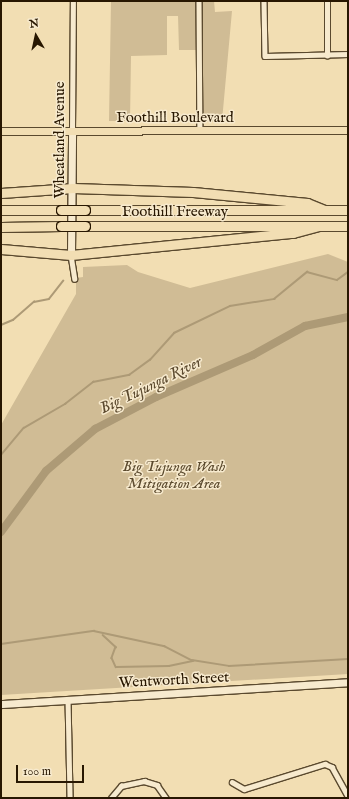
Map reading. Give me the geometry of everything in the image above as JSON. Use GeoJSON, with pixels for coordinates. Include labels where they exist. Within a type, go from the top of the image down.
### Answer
{"type":"FeatureCollection","features":[{"type":"Feature","properties":{"kind":"highway"},"geometry":{"type":"LineString","coordinates":[[1,193],[73,188],[193,192],[307,203],[324,210]]}},
{"type":"Feature","properties":{"kind":"highway","name":"Foothill Freeway"},"geometry":{"type":"LineString","coordinates":[[1,210],[348,210]]}},
{"type":"Feature","properties":{"kind":"highway","name":"Foothill Freeway"},"geometry":{"type":"LineString","coordinates":[[1,226],[348,226]]}},
{"type":"Feature","properties":{"kind":"highway"},"geometry":{"type":"LineString","coordinates":[[1,250],[71,255],[293,233],[320,226]]}},
{"type":"Feature","properties":{"kind":"main road","name":"Foothill Boulevard"},"geometry":{"type":"LineString","coordinates":[[1,131],[348,130]]}},
{"type":"Feature","properties":{"kind":"main road","name":"Wheatland Avenue"},"geometry":{"type":"LineString","coordinates":[[71,255],[73,188],[72,131]]}},
{"type":"Feature","properties":{"kind":"main road","name":"Wentworth Street"},"geometry":{"type":"LineString","coordinates":[[1,704],[348,682]]}},
{"type":"Feature","properties":{"kind":"street","name":"Wheatland Avenue"},"geometry":{"type":"LineString","coordinates":[[72,131],[73,1]]}},
{"type":"Feature","properties":{"kind":"street"},"geometry":{"type":"LineString","coordinates":[[199,1],[200,131]]}},
{"type":"Feature","properties":{"kind":"street"},"geometry":{"type":"LineString","coordinates":[[264,1],[265,56],[327,56],[348,54]]}},
{"type":"Feature","properties":{"kind":"street"},"geometry":{"type":"LineString","coordinates":[[327,2],[327,56]]}},
{"type":"Feature","properties":{"kind":"street","name":"Wheatland Avenue"},"geometry":{"type":"LineString","coordinates":[[71,255],[75,279]]}},
{"type":"Feature","properties":{"kind":"street"},"geometry":{"type":"LineString","coordinates":[[68,699],[70,798]]}},
{"type":"Feature","properties":{"kind":"street"},"geometry":{"type":"LineString","coordinates":[[232,782],[244,789],[325,764],[332,767],[348,796]]}},
{"type":"Feature","properties":{"kind":"street"},"geometry":{"type":"LineString","coordinates":[[111,798],[121,786],[144,781],[157,785],[166,798]]}},
{"type":"Feature","properties":{"kind":"green space"},"geometry":{"type":"Polygon","coordinates":[[[111,1],[214,1],[215,12],[232,11],[222,121],[199,122],[199,50],[179,50],[178,16],[167,16],[167,55],[131,56],[130,121],[109,121],[111,1]]]}},
{"type":"Feature","properties":{"kind":"green space","name":"Big Tujunga Wash Mitigation Area"},"geometry":{"type":"Polygon","coordinates":[[[328,254],[348,262],[348,674],[1,695],[1,425],[76,294],[76,278],[83,277],[83,267],[127,265],[138,272],[190,288],[328,254]]]}},
{"type":"Feature","properties":{"kind":"waterway"},"geometry":{"type":"LineString","coordinates":[[1,455],[24,428],[65,404],[93,382],[129,375],[150,360],[174,333],[230,306],[274,299],[307,272],[337,280],[348,272]]}},
{"type":"Feature","properties":{"kind":"waterway"},"geometry":{"type":"LineString","coordinates":[[1,325],[13,320],[34,302],[49,299],[63,281]]}},
{"type":"Feature","properties":{"kind":"waterway","name":"Big Tujunga River"},"geometry":{"type":"LineString","coordinates":[[1,532],[46,471],[95,429],[156,397],[253,355],[305,326],[348,317]]}},
{"type":"Feature","properties":{"kind":"waterway"},"geometry":{"type":"LineString","coordinates":[[1,644],[94,631],[164,646],[192,660],[229,666],[348,659]]}},
{"type":"Feature","properties":{"kind":"waterway"},"geometry":{"type":"LineString","coordinates":[[103,635],[116,647],[112,658],[116,667],[169,666],[193,661]]}}]}
